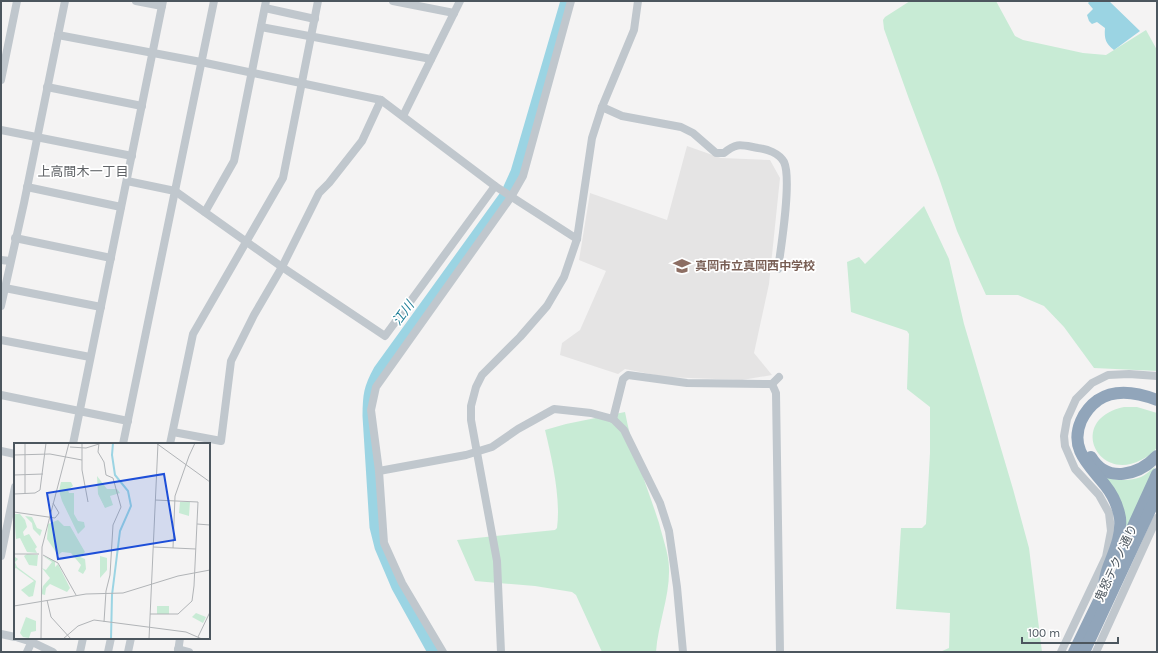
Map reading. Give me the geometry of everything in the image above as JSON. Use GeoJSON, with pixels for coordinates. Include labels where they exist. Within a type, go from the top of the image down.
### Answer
{"type":"FeatureCollection","features":[{"type":"Feature","properties":{"kind":"highway"},"geometry":{"type":"LineString","coordinates":[[1102,595],[1108,570],[1119,538],[1120,519],[1118,508],[1111,493],[1087,465],[1081,454],[1078,435],[1080,425],[1088,408],[1104,396],[1122,392],[1141,395],[1157,400]]}},
{"type":"Feature","properties":{"kind":"highway"},"geometry":{"type":"LineString","coordinates":[[1157,407],[1139,400],[1130,399],[1107,402],[1093,413],[1086,426],[1084,436],[1085,445],[1093,461],[1099,467],[1115,474],[1136,472],[1145,467],[1157,456]]}},
{"type":"Feature","properties":{"kind":"highway","name":"鬼怒テクノ通り"},"geometry":{"type":"LineString","coordinates":[[1074,652],[1102,595],[1157,474]]}},
{"type":"Feature","properties":{"kind":"highway","name":"鬼怒テクノ通り"},"geometry":{"type":"LineString","coordinates":[[1084,652],[1152,518],[1157,495]]}},
{"type":"Feature","properties":{"kind":"highway"},"geometry":{"type":"LineString","coordinates":[[1152,518],[1157,505]]}},
{"type":"Feature","properties":{"kind":"street"},"geometry":{"type":"LineString","coordinates":[[1,80],[17,1]]}},
{"type":"Feature","properties":{"kind":"street"},"geometry":{"type":"LineString","coordinates":[[1,306],[65,1]]}},
{"type":"Feature","properties":{"kind":"street"},"geometry":{"type":"LineString","coordinates":[[73,443],[163,4],[136,1]]}},
{"type":"Feature","properties":{"kind":"street"},"geometry":{"type":"LineString","coordinates":[[123,443],[214,1]]}},
{"type":"Feature","properties":{"kind":"street"},"geometry":{"type":"LineString","coordinates":[[170,443],[193,334],[283,178],[318,1]]}},
{"type":"Feature","properties":{"kind":"street"},"geometry":{"type":"LineString","coordinates":[[393,1],[454,13]]}},
{"type":"Feature","properties":{"kind":"street"},"geometry":{"type":"LineString","coordinates":[[402,116],[460,1]]}},
{"type":"Feature","properties":{"kind":"street"},"geometry":{"type":"LineString","coordinates":[[443,652],[402,583],[384,543],[379,471],[371,410],[376,387],[511,197],[523,176],[571,1]]}},
{"type":"Feature","properties":{"kind":"street"},"geometry":{"type":"LineString","coordinates":[[501,652],[497,561],[471,420],[471,406],[476,388],[482,375],[520,337],[547,306],[564,277],[577,240],[592,138],[602,107],[634,30],[638,1]]}},
{"type":"Feature","properties":{"kind":"street"},"geometry":{"type":"LineString","coordinates":[[205,212],[234,161],[265,5],[315,18]]}},
{"type":"Feature","properties":{"kind":"street"},"geometry":{"type":"LineString","coordinates":[[261,26],[431,58]]}},
{"type":"Feature","properties":{"kind":"street"},"geometry":{"type":"LineString","coordinates":[[58,34],[381,100],[495,186],[577,240]]}},
{"type":"Feature","properties":{"kind":"street"},"geometry":{"type":"LineString","coordinates":[[47,87],[142,106]]}},
{"type":"Feature","properties":{"kind":"street"},"geometry":{"type":"LineString","coordinates":[[172,432],[221,441],[231,361],[254,315],[282,267],[319,193],[330,183],[362,141],[381,100]]}},
{"type":"Feature","properties":{"kind":"street"},"geometry":{"type":"LineString","coordinates":[[602,107],[622,116],[682,127],[693,133],[716,153],[724,153],[732,146],[739,145],[762,148],[776,154],[781,158],[785,164],[787,184],[778,269]]}},
{"type":"Feature","properties":{"kind":"street"},"geometry":{"type":"LineString","coordinates":[[1,130],[132,156]]}},
{"type":"Feature","properties":{"kind":"street"},"geometry":{"type":"LineString","coordinates":[[127,181],[175,191],[282,267],[385,336],[495,186]]}},
{"type":"Feature","properties":{"kind":"street"},"geometry":{"type":"LineString","coordinates":[[27,187],[121,207]]}},
{"type":"Feature","properties":{"kind":"street"},"geometry":{"type":"LineString","coordinates":[[15,238],[111,258]]}},
{"type":"Feature","properties":{"kind":"street"},"geometry":{"type":"LineString","coordinates":[[1,260],[10,262]]}},
{"type":"Feature","properties":{"kind":"street"},"geometry":{"type":"LineString","coordinates":[[4,288],[101,307]]}},
{"type":"Feature","properties":{"kind":"street"},"geometry":{"type":"LineString","coordinates":[[1,340],[90,357]]}},
{"type":"Feature","properties":{"kind":"street"},"geometry":{"type":"LineString","coordinates":[[1061,652],[1106,557],[1111,531],[1109,513],[1099,495],[1075,469],[1065,446],[1064,436],[1067,418],[1076,399],[1092,383],[1108,375],[1129,374],[1157,376]]}},
{"type":"Feature","properties":{"kind":"street"},"geometry":{"type":"LineString","coordinates":[[613,419],[623,379],[628,375],[687,383],[772,384],[779,377]]}},
{"type":"Feature","properties":{"kind":"street"},"geometry":{"type":"LineString","coordinates":[[772,384],[776,393],[780,652]]}},
{"type":"Feature","properties":{"kind":"street"},"geometry":{"type":"LineString","coordinates":[[1,395],[128,421]]}},
{"type":"Feature","properties":{"kind":"street"},"geometry":{"type":"LineString","coordinates":[[379,471],[466,455],[492,447],[518,429],[554,410],[591,413],[613,419],[624,430],[660,504],[669,531],[677,587],[683,652]]}},
{"type":"Feature","properties":{"kind":"street"},"geometry":{"type":"LineString","coordinates":[[210,439],[210,443]]}},
{"type":"Feature","properties":{"kind":"street"},"geometry":{"type":"LineString","coordinates":[[1,451],[14,454]]}},
{"type":"Feature","properties":{"kind":"street"},"geometry":{"type":"LineString","coordinates":[[1,556],[14,492]]}},
{"type":"Feature","properties":{"kind":"street"},"geometry":{"type":"LineString","coordinates":[[1096,652],[1152,518]]}},
{"type":"Feature","properties":{"kind":"street"},"geometry":{"type":"LineString","coordinates":[[1,634],[14,637]]}},
{"type":"Feature","properties":{"kind":"street"},"geometry":{"type":"LineString","coordinates":[[80,652],[83,639]]}},
{"type":"Feature","properties":{"kind":"street"},"geometry":{"type":"LineString","coordinates":[[108,652],[112,639]]}},
{"type":"Feature","properties":{"kind":"street"},"geometry":{"type":"LineString","coordinates":[[128,652],[131,639]]}},
{"type":"Feature","properties":{"kind":"street"},"geometry":{"type":"LineString","coordinates":[[180,639],[178,651],[189,652]]}},
{"type":"Feature","properties":{"kind":"street"},"geometry":{"type":"LineString","coordinates":[[27,652],[32,640],[53,652]]}},
{"type":"Feature","properties":{"kind":"shaded area","name":"真岡市立真岡西中学校"},"geometry":{"type":"Polygon","coordinates":[[[687,146],[721,158],[770,160],[780,178],[769,284],[754,353],[772,375],[742,380],[665,377],[625,369],[618,374],[560,355],[562,343],[580,330],[606,271],[579,260],[590,193],[667,220],[687,146]]]}},
{"type":"Feature","properties":{"kind":"green space"},"geometry":{"type":"Polygon","coordinates":[[[910,1],[996,1],[1015,36],[1023,40],[1083,53],[1106,55],[1146,30],[1157,50],[1157,371],[1094,368],[1064,327],[1044,306],[1018,295],[986,295],[957,231],[884,29],[883,20],[885,17],[910,1]]]}},
{"type":"Feature","properties":{"kind":"green space"},"geometry":{"type":"Polygon","coordinates":[[[924,206],[949,259],[964,324],[1029,548],[1042,652],[940,652],[949,648],[950,613],[896,609],[901,528],[922,528],[926,524],[930,453],[930,407],[907,389],[909,334],[907,331],[851,312],[847,262],[859,257],[865,264],[924,206]]]}},
{"type":"Feature","properties":{"kind":"green space"},"geometry":{"type":"Polygon","coordinates":[[[1124,407],[1137,407],[1157,413],[1156,448],[1143,459],[1125,465],[1112,463],[1101,457],[1095,447],[1093,435],[1096,424],[1107,414],[1124,407]]]}},
{"type":"Feature","properties":{"kind":"green space"},"geometry":{"type":"Polygon","coordinates":[[[625,412],[636,454],[659,523],[669,563],[668,589],[656,652],[602,652],[576,595],[572,592],[535,586],[475,581],[457,540],[555,530],[557,528],[558,517],[557,492],[545,430],[566,424],[625,412]]]}},
{"type":"Feature","properties":{"kind":"green space"},"geometry":{"type":"Polygon","coordinates":[[[1155,467],[1126,530],[1121,501],[1105,477],[1118,480],[1133,479],[1143,476],[1155,467]]]}},
{"type":"Feature","properties":{"kind":"water"},"geometry":{"type":"Polygon","coordinates":[[[1090,1],[1109,1],[1140,31],[1114,50],[1106,41],[1105,28],[1097,22],[1092,24],[1089,21],[1087,15],[1093,9],[1088,3],[1090,1]]]}},
{"type":"Feature","properties":{"kind":"waterway","name":"江川"},"geometry":{"type":"LineString","coordinates":[[433,652],[397,587],[380,547],[375,527],[368,416],[370,392],[379,370],[506,194],[516,172],[566,1]]}},
{"type":"Feature","properties":{"kind":"place","name":"真岡市立真岡西中学校"},"geometry":{"type":"Point","coordinates":[682,266]}},
{"type":"Feature","properties":{"kind":"district","name":"上高間木一丁目"},"geometry":{"type":"Point","coordinates":[83,171]}}]}
